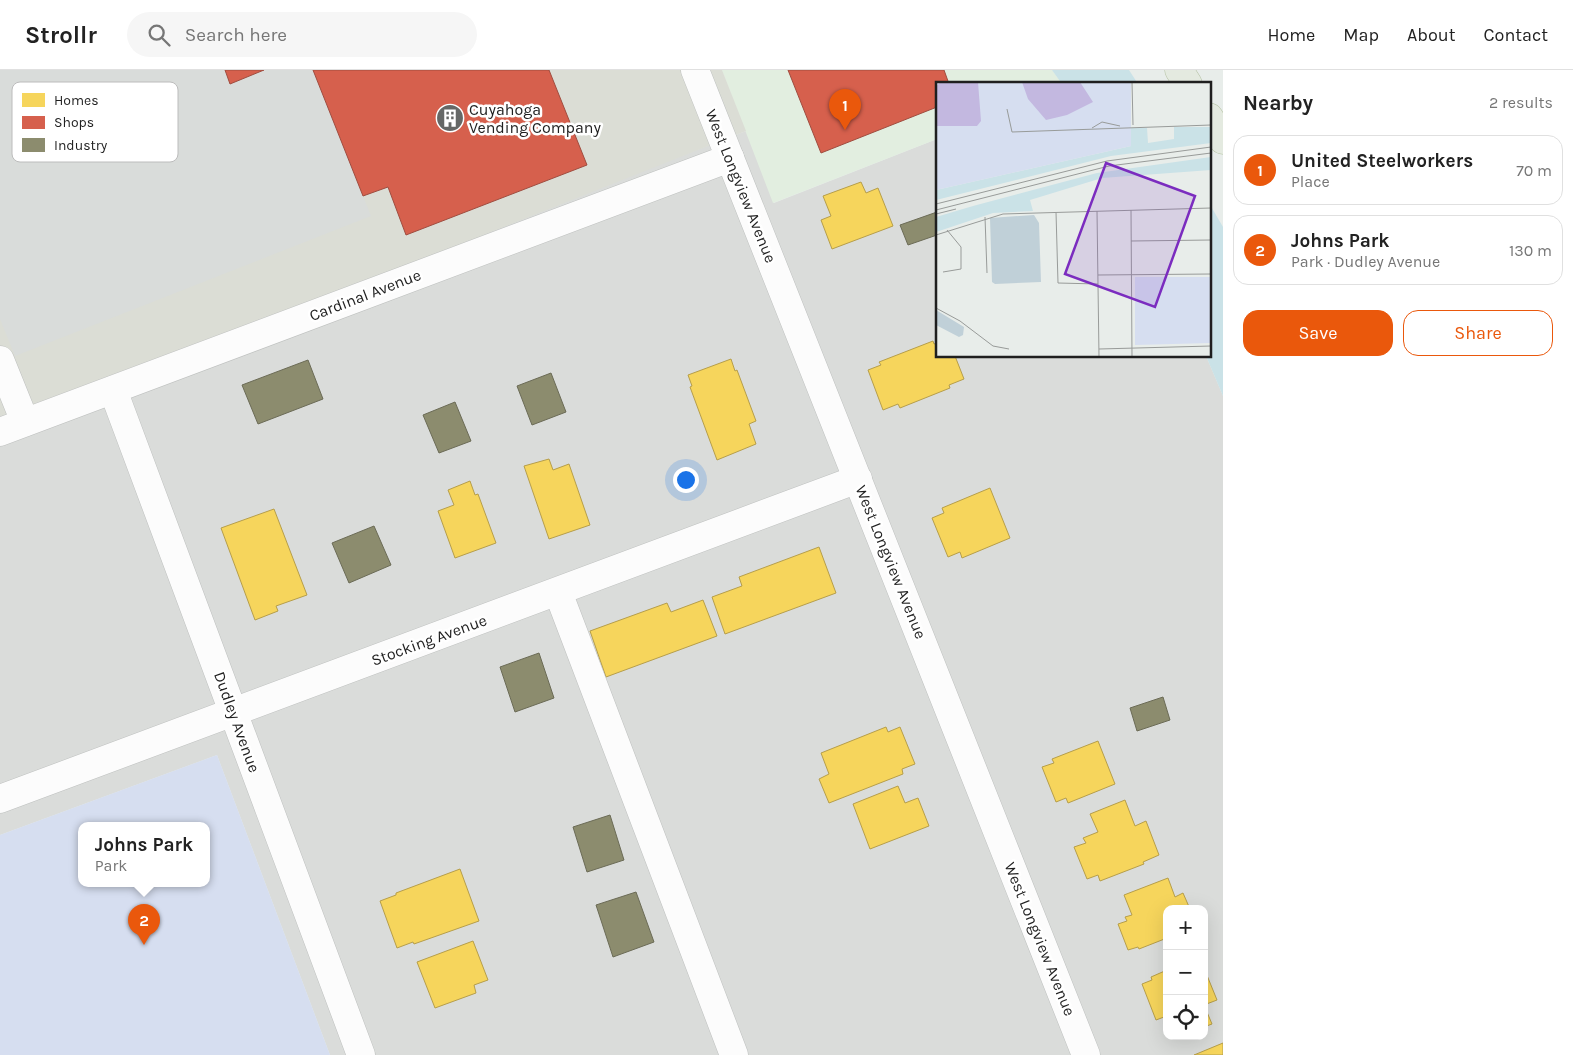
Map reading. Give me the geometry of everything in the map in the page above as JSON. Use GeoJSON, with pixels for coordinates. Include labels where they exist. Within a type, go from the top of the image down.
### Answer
{"type":"FeatureCollection","features":[{"type":"Feature","properties":{"kind":"highway"},"geometry":{"type":"LineString","coordinates":[[1179,70],[1187,82]]}},
{"type":"Feature","properties":{"kind":"highway"},"geometry":{"type":"LineString","coordinates":[[1210,119],[1223,140]]}},
{"type":"Feature","properties":{"kind":"street","name":"West Longview Avenue"},"geometry":{"type":"LineString","coordinates":[[695,70],[1086,1055]]}},
{"type":"Feature","properties":{"kind":"street","name":"Cardinal Avenue"},"geometry":{"type":"LineString","coordinates":[[12,427],[730,158]]}},
{"type":"Feature","properties":{"kind":"street"},"geometry":{"type":"LineString","coordinates":[[0,360],[12,427]]}},
{"type":"Feature","properties":{"kind":"street","name":"Dudley Avenue"},"geometry":{"type":"LineString","coordinates":[[113,390],[361,1055]]}},
{"type":"Feature","properties":{"kind":"street","name":"Stocking Avenue"},"geometry":{"type":"LineString","coordinates":[[0,799],[858,479]]}},
{"type":"Feature","properties":{"kind":"street"},"geometry":{"type":"LineString","coordinates":[[558,592],[734,1055]]}},
{"type":"Feature","properties":{"kind":"shaded area"},"geometry":{"type":"Polygon","coordinates":[[[0,70],[722,70],[746,131],[367,281],[0,419],[0,70]]]}},
{"type":"Feature","properties":{"kind":"shaded area"},"geometry":{"type":"Polygon","coordinates":[[[0,70],[225,70],[230,84],[264,70],[313,70],[371,216],[15,356],[0,319],[0,70]]]}},
{"type":"Feature","properties":{"kind":"shaded area"},"geometry":{"type":"Polygon","coordinates":[[[722,70],[1052,70],[1061,82],[936,82],[936,139],[773,203],[722,70]]]}},
{"type":"Feature","properties":{"kind":"shaded area"},"geometry":{"type":"Polygon","coordinates":[[[1052,70],[1129,70],[1137,82],[1061,82],[1052,70]]]}},
{"type":"Feature","properties":{"kind":"shaded area"},"geometry":{"type":"Polygon","coordinates":[[[746,131],[774,203],[936,139],[936,358],[1207,358],[1223,396],[1223,1055],[330,1055],[217,755],[0,835],[0,419],[746,131]]]}},
{"type":"Feature","properties":{"kind":"shaded area"},"geometry":{"type":"Polygon","coordinates":[[[1210,205],[1223,227],[1223,396],[1207,358],[1210,358],[1210,205]]]}},
{"type":"Feature","properties":{"kind":"shaded area"},"geometry":{"type":"Polygon","coordinates":[[[217,755],[330,1055],[0,1055],[0,835],[217,755]]]}},
{"type":"Feature","properties":{"kind":"building: Homes"},"geometry":{"type":"Polygon","coordinates":[[[861,182],[866,193],[878,188],[893,226],[832,249],[821,220],[831,216],[823,196],[861,182]]]}},
{"type":"Feature","properties":{"kind":"building: Homes"},"geometry":{"type":"Polygon","coordinates":[[[933,341],[934,344],[936,343],[936,358],[956,358],[964,379],[949,385],[950,388],[900,408],[898,404],[883,410],[868,370],[881,365],[879,362],[933,341]]]}},
{"type":"Feature","properties":{"kind":"building: Homes"},"geometry":{"type":"Polygon","coordinates":[[[731,359],[756,421],[749,424],[756,444],[717,460],[690,387],[692,386],[688,375],[731,359]]]}},
{"type":"Feature","properties":{"kind":"building: Homes"},"geometry":{"type":"Polygon","coordinates":[[[549,459],[553,470],[569,464],[590,525],[549,539],[524,466],[549,459]]]}},
{"type":"Feature","properties":{"kind":"building: Homes"},"geometry":{"type":"Polygon","coordinates":[[[470,481],[475,495],[478,494],[496,543],[455,558],[438,511],[454,505],[448,490],[470,481]]]}},
{"type":"Feature","properties":{"kind":"building: Homes"},"geometry":{"type":"Polygon","coordinates":[[[990,488],[1010,538],[962,558],[960,552],[948,557],[932,518],[944,513],[942,508],[990,488]]]}},
{"type":"Feature","properties":{"kind":"building: Homes"},"geometry":{"type":"Polygon","coordinates":[[[274,509],[307,595],[276,606],[278,611],[255,620],[221,528],[274,509]]]}},
{"type":"Feature","properties":{"kind":"building: Homes"},"geometry":{"type":"Polygon","coordinates":[[[819,547],[836,593],[725,634],[712,597],[742,586],[739,577],[819,547]]]}},
{"type":"Feature","properties":{"kind":"building: Homes"},"geometry":{"type":"Polygon","coordinates":[[[703,600],[717,636],[606,677],[590,631],[667,603],[671,612],[703,600]]]}},
{"type":"Feature","properties":{"kind":"building: Homes"},"geometry":{"type":"Polygon","coordinates":[[[886,727],[888,732],[900,727],[915,764],[902,769],[903,774],[829,803],[819,779],[829,774],[821,753],[886,727]]]}},
{"type":"Feature","properties":{"kind":"building: Homes"},"geometry":{"type":"Polygon","coordinates":[[[1098,741],[1115,784],[1068,803],[1066,798],[1056,802],[1042,767],[1054,763],[1052,759],[1098,741]]]}},
{"type":"Feature","properties":{"kind":"building: Homes"},"geometry":{"type":"Polygon","coordinates":[[[898,786],[905,803],[918,798],[929,826],[870,849],[853,804],[898,786]]]}},
{"type":"Feature","properties":{"kind":"building: Homes"},"geometry":{"type":"Polygon","coordinates":[[[1125,800],[1135,826],[1146,821],[1159,855],[1143,862],[1144,864],[1100,881],[1098,875],[1087,879],[1074,847],[1086,843],[1083,838],[1098,832],[1090,814],[1125,800]]]}},
{"type":"Feature","properties":{"kind":"building: Homes"},"geometry":{"type":"Polygon","coordinates":[[[460,869],[479,921],[414,944],[413,942],[397,948],[380,901],[460,869]]]}},
{"type":"Feature","properties":{"kind":"building: Homes"},"geometry":{"type":"Polygon","coordinates":[[[1168,878],[1175,897],[1183,893],[1188,905],[1163,905],[1163,940],[1139,949],[1138,947],[1128,950],[1118,924],[1127,921],[1125,917],[1132,915],[1124,895],[1168,878]]]}},
{"type":"Feature","properties":{"kind":"building: Homes"},"geometry":{"type":"Polygon","coordinates":[[[473,941],[488,980],[474,985],[476,993],[435,1008],[417,962],[473,941]]]}},
{"type":"Feature","properties":{"kind":"building: Homes"},"geometry":{"type":"Polygon","coordinates":[[[1163,972],[1163,1017],[1156,1020],[1142,984],[1152,980],[1151,977],[1163,972]]]}},
{"type":"Feature","properties":{"kind":"building: Homes"},"geometry":{"type":"Polygon","coordinates":[[[1208,978],[1217,1000],[1208,1003],[1208,978]]]}},
{"type":"Feature","properties":{"kind":"building: Homes"},"geometry":{"type":"Polygon","coordinates":[[[1208,1014],[1212,1024],[1208,1026],[1208,1014]]]}},
{"type":"Feature","properties":{"kind":"building: Homes"},"geometry":{"type":"Polygon","coordinates":[[[1223,1043],[1223,1055],[1194,1055],[1223,1043]]]}},
{"type":"Feature","properties":{"kind":"building: Shops"},"geometry":{"type":"Polygon","coordinates":[[[225,70],[264,70],[230,84],[225,70]]]}},
{"type":"Feature","properties":{"kind":"building: Shops","name":"Cuyahoga Vending Company"},"geometry":{"type":"Polygon","coordinates":[[[313,70],[549,70],[587,165],[406,235],[388,187],[363,196],[313,70]]]}},
{"type":"Feature","properties":{"kind":"building: Shops"},"geometry":{"type":"Polygon","coordinates":[[[788,70],[944,70],[948,82],[936,82],[936,107],[821,153],[788,70]]]}},
{"type":"Feature","properties":{"kind":"building: Industry"},"geometry":{"type":"Polygon","coordinates":[[[936,212],[936,235],[908,245],[900,225],[936,212]]]}},
{"type":"Feature","properties":{"kind":"building: Industry"},"geometry":{"type":"Polygon","coordinates":[[[308,360],[323,399],[258,424],[242,385],[308,360]]]}},
{"type":"Feature","properties":{"kind":"building: Industry"},"geometry":{"type":"Polygon","coordinates":[[[551,373],[566,412],[532,425],[517,386],[551,373]]]}},
{"type":"Feature","properties":{"kind":"building: Industry"},"geometry":{"type":"Polygon","coordinates":[[[455,402],[471,441],[439,453],[423,415],[455,402]]]}},
{"type":"Feature","properties":{"kind":"building: Industry"},"geometry":{"type":"Polygon","coordinates":[[[374,526],[391,565],[349,583],[332,543],[374,526]]]}},
{"type":"Feature","properties":{"kind":"building: Industry"},"geometry":{"type":"Polygon","coordinates":[[[539,653],[554,698],[515,712],[500,667],[539,653]]]}},
{"type":"Feature","properties":{"kind":"building: Industry"},"geometry":{"type":"Polygon","coordinates":[[[1163,697],[1170,720],[1137,731],[1130,708],[1163,697]]]}},
{"type":"Feature","properties":{"kind":"building: Industry"},"geometry":{"type":"Polygon","coordinates":[[[610,815],[624,860],[587,872],[573,827],[610,815]]]}},
{"type":"Feature","properties":{"kind":"building: Industry"},"geometry":{"type":"Polygon","coordinates":[[[636,892],[654,942],[613,957],[596,905],[636,892]]]}},
{"type":"Feature","properties":{"kind":"place","name":"Cuyahoga Vending Company"},"geometry":{"type":"Point","coordinates":[450,118]}},
{"type":"Feature","properties":{"kind":"place","name":"United Steelworkers"},"geometry":{"type":"Point","coordinates":[845,130]}},
{"type":"Feature","properties":{"kind":"place","name":"Johns Park"},"geometry":{"type":"Point","coordinates":[144,945]}}]}
